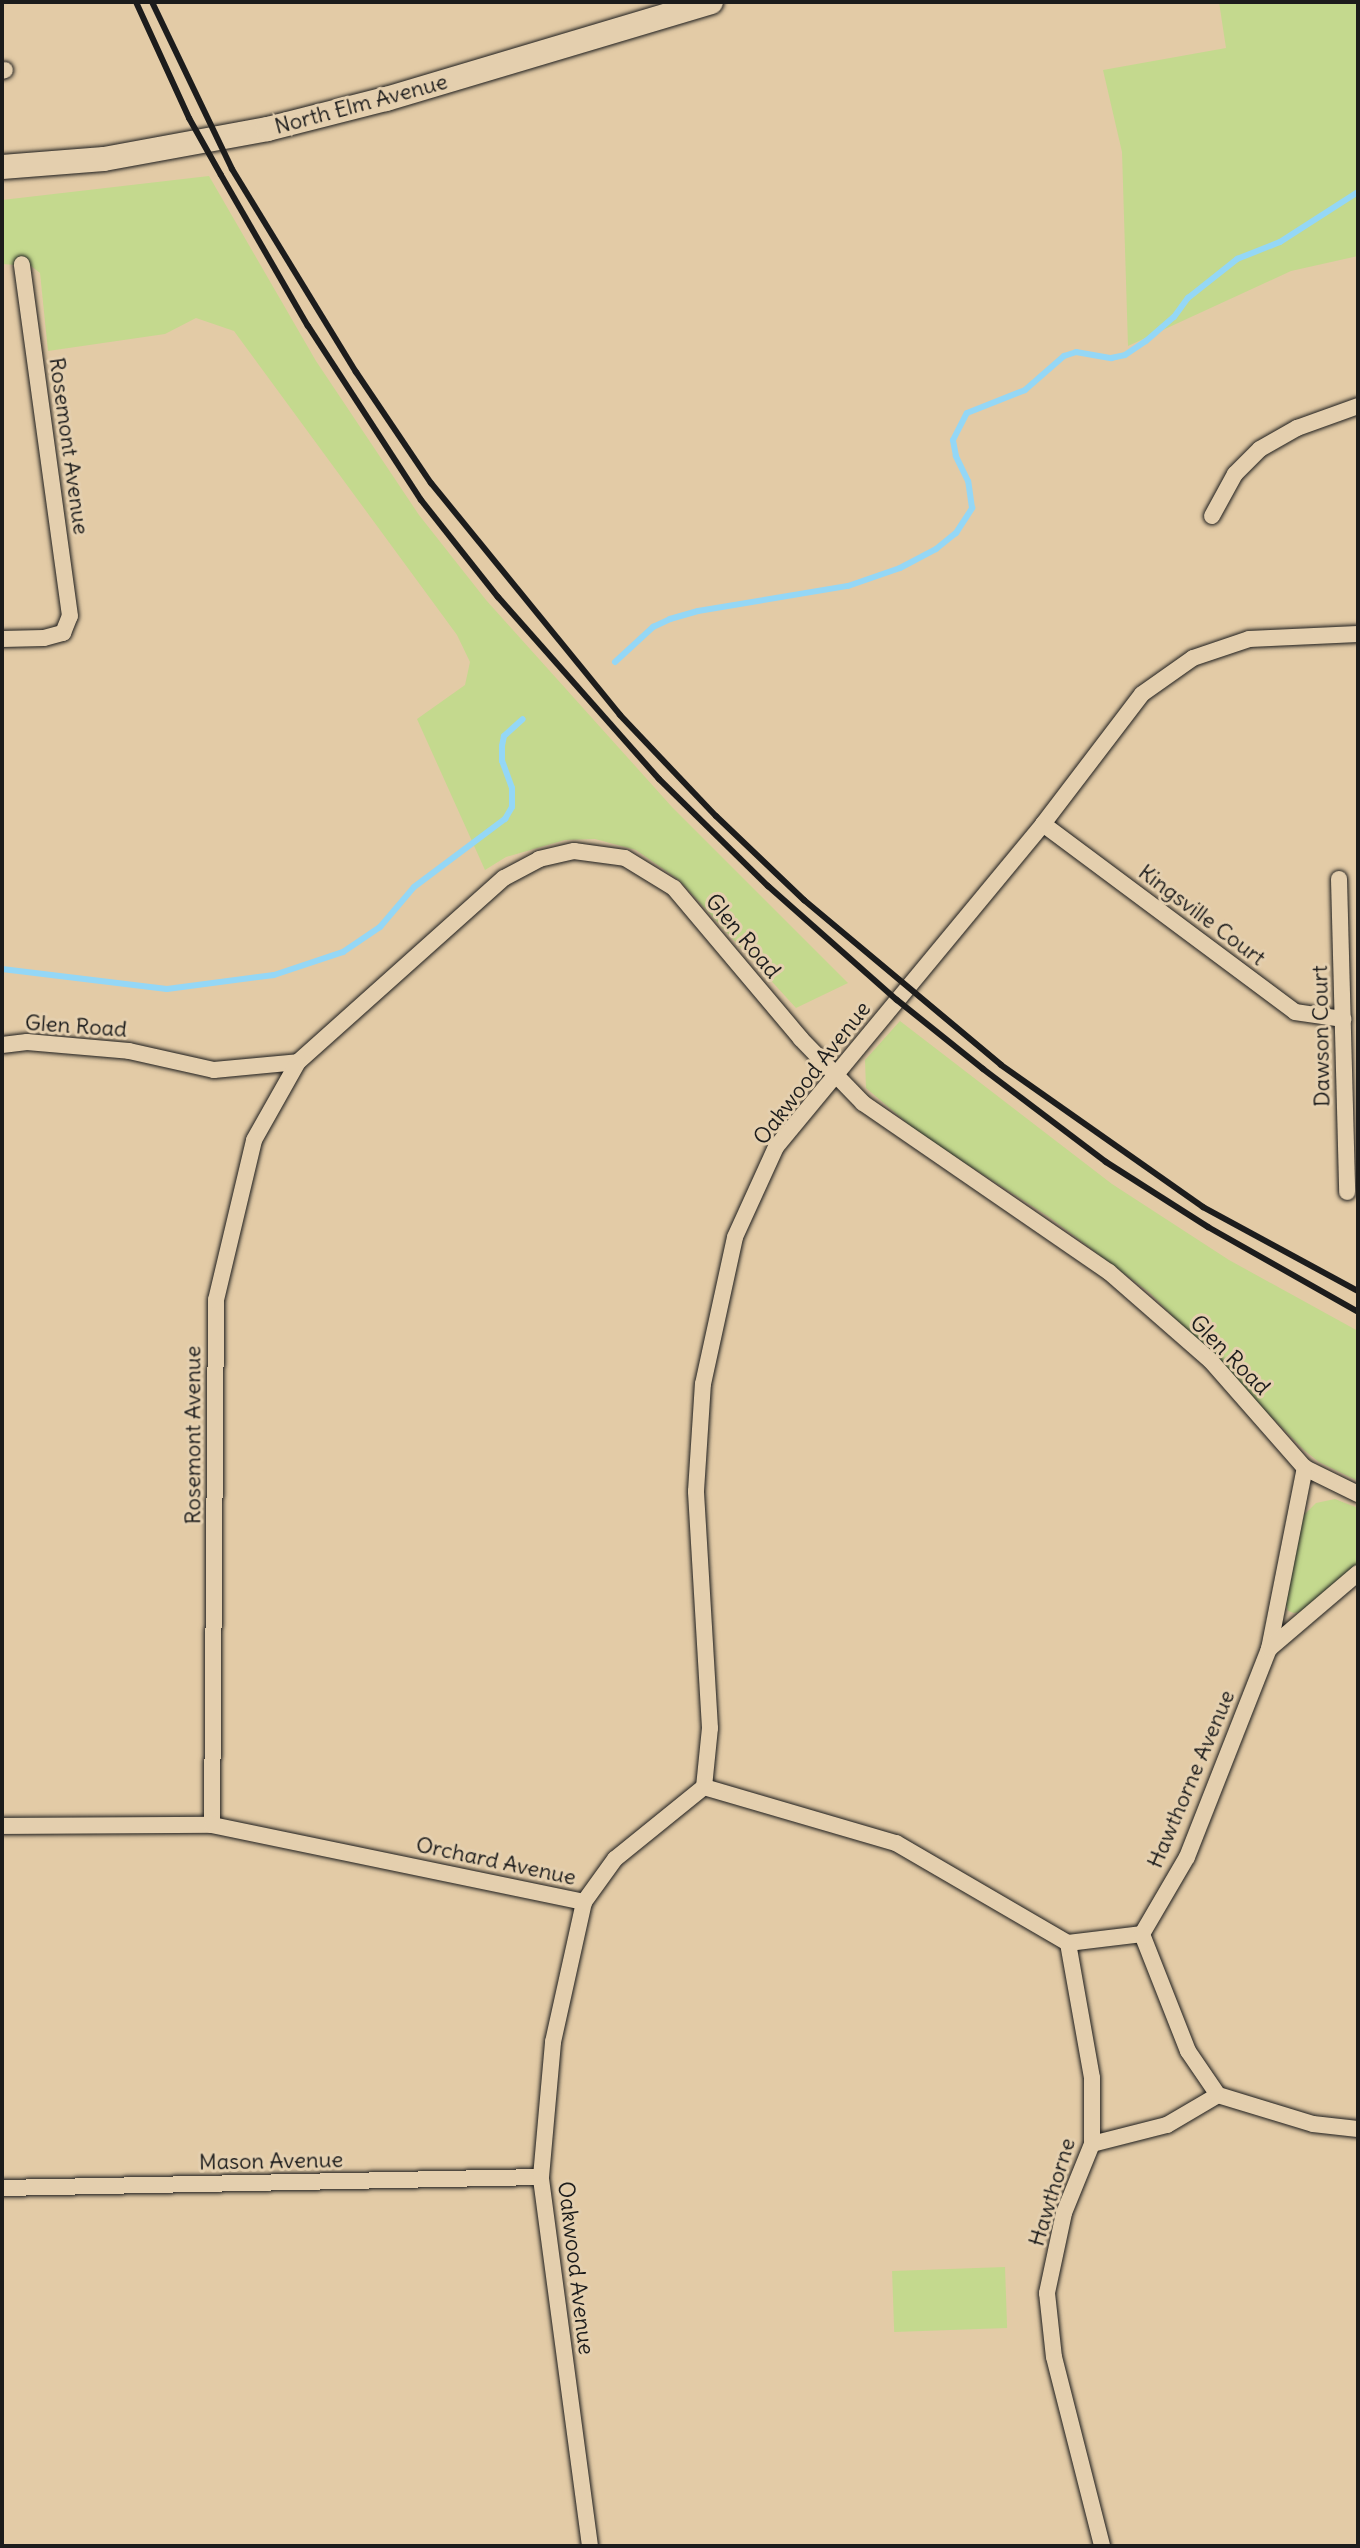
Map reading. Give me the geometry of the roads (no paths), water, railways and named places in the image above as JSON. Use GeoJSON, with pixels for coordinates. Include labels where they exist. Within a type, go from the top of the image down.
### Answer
{"type":"FeatureCollection","features":[{"type":"Feature","properties":{"kind":"main road","name":"North Elm Avenue"},"geometry":{"type":"LineString","coordinates":[[2,167],[104,159],[268,129],[386,99],[711,2]]}},
{"type":"Feature","properties":{"kind":"street","name":"Rosemont Avenue"},"geometry":{"type":"LineString","coordinates":[[2,639],[44,638],[63,633],[70,616],[22,264]]}},
{"type":"Feature","properties":{"kind":"street"},"geometry":{"type":"LineString","coordinates":[[1212,516],[1235,474],[1260,449],[1297,428],[1358,406]]}},
{"type":"Feature","properties":{"kind":"street","name":"Oakwood Avenue"},"geometry":{"type":"LineString","coordinates":[[704,1787],[710,1728],[696,1491],[703,1384],[735,1237],[776,1147],[1043,824],[1142,694],[1193,658],[1249,639],[1358,634]]}},
{"type":"Feature","properties":{"kind":"street","name":"Kingsville Court"},"geometry":{"type":"LineString","coordinates":[[1043,824],[1295,1012],[1343,1019]]}},
{"type":"Feature","properties":{"kind":"street","name":"Glen Road"},"geometry":{"type":"LineString","coordinates":[[2,1045],[27,1042],[129,1051],[214,1070],[298,1062],[504,878],[539,859],[574,851],[625,858],[674,888],[835,1076],[863,1103],[1109,1272],[1210,1360],[1305,1468],[1358,1494]]}},
{"type":"Feature","properties":{"kind":"street","name":"Dawson Court"},"geometry":{"type":"LineString","coordinates":[[1339,879],[1347,1192]]}},
{"type":"Feature","properties":{"kind":"street","name":"Rosemont Avenue"},"geometry":{"type":"LineString","coordinates":[[212,1825],[216,1300],[254,1140],[298,1062]]}},
{"type":"Feature","properties":{"kind":"street","name":"Hawthorne Avenue"},"geometry":{"type":"LineString","coordinates":[[1142,1934],[1187,1857],[1269,1649],[1305,1468]]}},
{"type":"Feature","properties":{"kind":"street","name":"Hawthorne Avenue"},"geometry":{"type":"LineString","coordinates":[[1269,1649],[1358,1573]]}},
{"type":"Feature","properties":{"kind":"street"},"geometry":{"type":"LineString","coordinates":[[704,1787],[896,1843],[1068,1943],[1142,1934],[1188,2051],[1218,2095],[1313,2124],[1358,2129]]}},
{"type":"Feature","properties":{"kind":"street","name":"Orchard Avenue"},"geometry":{"type":"LineString","coordinates":[[2,1826],[212,1825],[584,1902],[615,1859],[704,1787]]}},
{"type":"Feature","properties":{"kind":"street","name":"Oakwood Avenue"},"geometry":{"type":"LineString","coordinates":[[584,1902],[553,2042],[541,2177],[590,2546]]}},
{"type":"Feature","properties":{"kind":"street","name":"Hawthorne"},"geometry":{"type":"LineString","coordinates":[[1068,1943],[1092,2078],[1092,2144],[1064,2213],[1047,2293],[1054,2357],[1102,2546]]}},
{"type":"Feature","properties":{"kind":"street"},"geometry":{"type":"LineString","coordinates":[[1092,2144],[1167,2125],[1218,2095]]}},
{"type":"Feature","properties":{"kind":"street","name":"Mason Avenue"},"geometry":{"type":"LineString","coordinates":[[2,2188],[541,2177]]}},
{"type":"Feature","properties":{"kind":"waterway"},"geometry":{"type":"LineString","coordinates":[[615,662],[653,627],[670,619],[698,611],[848,586],[900,568],[936,549],[956,533],[972,508],[968,481],[956,456],[953,440],[967,413],[1025,390],[1064,356],[1076,352],[1111,358],[1125,355],[1146,341],[1174,317],[1188,298],[1237,259],[1280,242],[1358,192]]}},
{"type":"Feature","properties":{"kind":"waterway"},"geometry":{"type":"LineString","coordinates":[[2,969],[167,989],[274,975],[343,952],[380,927],[414,887],[505,819],[512,807],[512,788],[502,761],[502,746],[504,736],[523,719]]}},
{"type":"Feature","properties":{"kind":"railway"},"geometry":{"type":"LineString","coordinates":[[136,2],[189,118],[221,175],[308,326],[421,500],[498,597],[659,779],[768,886],[897,1000],[983,1069],[1106,1162],[1208,1227],[1358,1312]]}},
{"type":"Feature","properties":{"kind":"railway"},"geometry":{"type":"LineString","coordinates":[[152,2],[232,169],[356,372],[431,483],[620,715],[716,816],[804,900],[1001,1065],[1203,1207],[1358,1291]]}}]}
